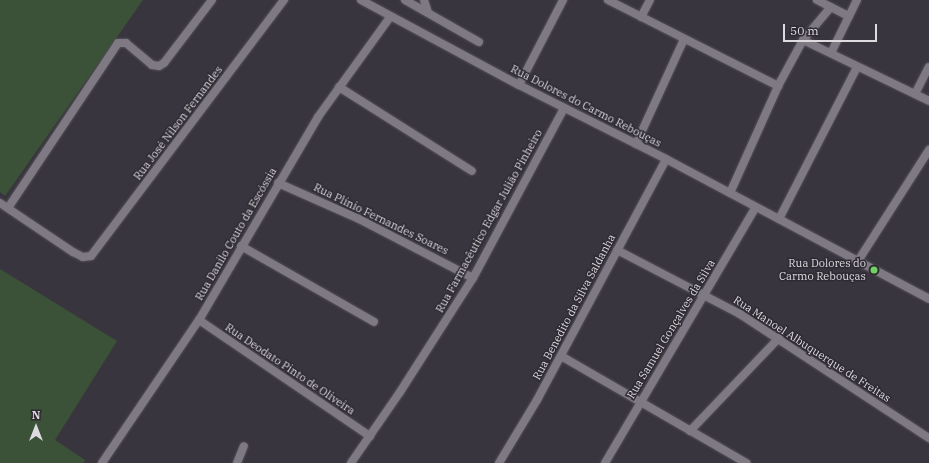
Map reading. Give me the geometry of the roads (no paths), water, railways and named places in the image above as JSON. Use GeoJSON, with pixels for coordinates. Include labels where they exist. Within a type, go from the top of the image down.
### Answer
{"type":"FeatureCollection","features":[{"type":"Feature","properties":{"kind":"street"},"geometry":{"type":"LineString","coordinates":[[0,203],[8,208],[120,42],[126,43],[152,65],[159,66],[164,63],[212,0]]}},
{"type":"Feature","properties":{"kind":"street","name":"Rua José Nilson Fernandes"},"geometry":{"type":"LineString","coordinates":[[8,208],[73,252],[83,257],[87,257],[96,251],[284,0]]}},
{"type":"Feature","properties":{"kind":"street","name":"Rua Dolores do Carmo Rebouças"},"geometry":{"type":"LineString","coordinates":[[361,0],[519,85],[666,159],[929,298]]}},
{"type":"Feature","properties":{"kind":"street"},"geometry":{"type":"LineString","coordinates":[[405,0],[479,42]]}},
{"type":"Feature","properties":{"kind":"street"},"geometry":{"type":"LineString","coordinates":[[424,0],[428,12]]}},
{"type":"Feature","properties":{"kind":"street"},"geometry":{"type":"LineString","coordinates":[[519,85],[563,0]]}},
{"type":"Feature","properties":{"kind":"street"},"geometry":{"type":"LineString","coordinates":[[608,0],[778,86]]}},
{"type":"Feature","properties":{"kind":"street"},"geometry":{"type":"LineString","coordinates":[[641,17],[650,0]]}},
{"type":"Feature","properties":{"kind":"street"},"geometry":{"type":"LineString","coordinates":[[817,0],[848,16]]}},
{"type":"Feature","properties":{"kind":"street"},"geometry":{"type":"LineString","coordinates":[[831,53],[857,0]]}},
{"type":"Feature","properties":{"kind":"street"},"geometry":{"type":"LineString","coordinates":[[730,193],[778,86],[803,40],[831,7]]}},
{"type":"Feature","properties":{"kind":"street","name":"Rua Danilo Couto da Escóssia"},"geometry":{"type":"LineString","coordinates":[[102,463],[199,320],[318,117],[390,16]]}},
{"type":"Feature","properties":{"kind":"street"},"geometry":{"type":"LineString","coordinates":[[636,144],[684,39]]}},
{"type":"Feature","properties":{"kind":"street"},"geometry":{"type":"LineString","coordinates":[[803,40],[929,101]]}},
{"type":"Feature","properties":{"kind":"street"},"geometry":{"type":"LineString","coordinates":[[779,219],[857,67]]}},
{"type":"Feature","properties":{"kind":"street"},"geometry":{"type":"LineString","coordinates":[[915,94],[929,67]]}},
{"type":"Feature","properties":{"kind":"street"},"geometry":{"type":"LineString","coordinates":[[339,87],[472,171]]}},
{"type":"Feature","properties":{"kind":"street","name":"Rua Farmacêutico Edgar Julião Pinheiro"},"geometry":{"type":"LineString","coordinates":[[351,463],[400,392],[473,278],[564,108]]}},
{"type":"Feature","properties":{"kind":"street"},"geometry":{"type":"LineString","coordinates":[[858,261],[929,150]]}},
{"type":"Feature","properties":{"kind":"street","name":"Rua Benedito da Silva Saldanha"},"geometry":{"type":"LineString","coordinates":[[499,463],[537,400],[666,159]]}},
{"type":"Feature","properties":{"kind":"street","name":"Rua Plínio Fernandes Soares"},"geometry":{"type":"LineString","coordinates":[[278,183],[359,219],[473,278]]}},
{"type":"Feature","properties":{"kind":"street","name":"Rua Samuel Gonçalves da Silva"},"geometry":{"type":"LineString","coordinates":[[605,463],[756,207]]}},
{"type":"Feature","properties":{"kind":"street"},"geometry":{"type":"LineString","coordinates":[[241,246],[374,322]]}},
{"type":"Feature","properties":{"kind":"street","name":"Rua Manoel Albuquerque de Freitas"},"geometry":{"type":"LineString","coordinates":[[617,250],[740,314],[779,338],[929,438]]}},
{"type":"Feature","properties":{"kind":"street","name":"Rua Deodato Pinto de Oliveira"},"geometry":{"type":"LineString","coordinates":[[199,320],[370,436]]}},
{"type":"Feature","properties":{"kind":"street"},"geometry":{"type":"LineString","coordinates":[[690,431],[779,338]]}},
{"type":"Feature","properties":{"kind":"street"},"geometry":{"type":"LineString","coordinates":[[560,356],[746,463]]}},
{"type":"Feature","properties":{"kind":"street"},"geometry":{"type":"LineString","coordinates":[[237,463],[244,446]]}},
{"type":"Feature","properties":{"kind":"street"},"geometry":{"type":"LineString","coordinates":[[726,463],[732,455]]}},
{"type":"Feature","properties":{"kind":"place","name":"Rua Dolores do Carmo Rebouças"},"geometry":{"type":"Point","coordinates":[874,270]}}]}
